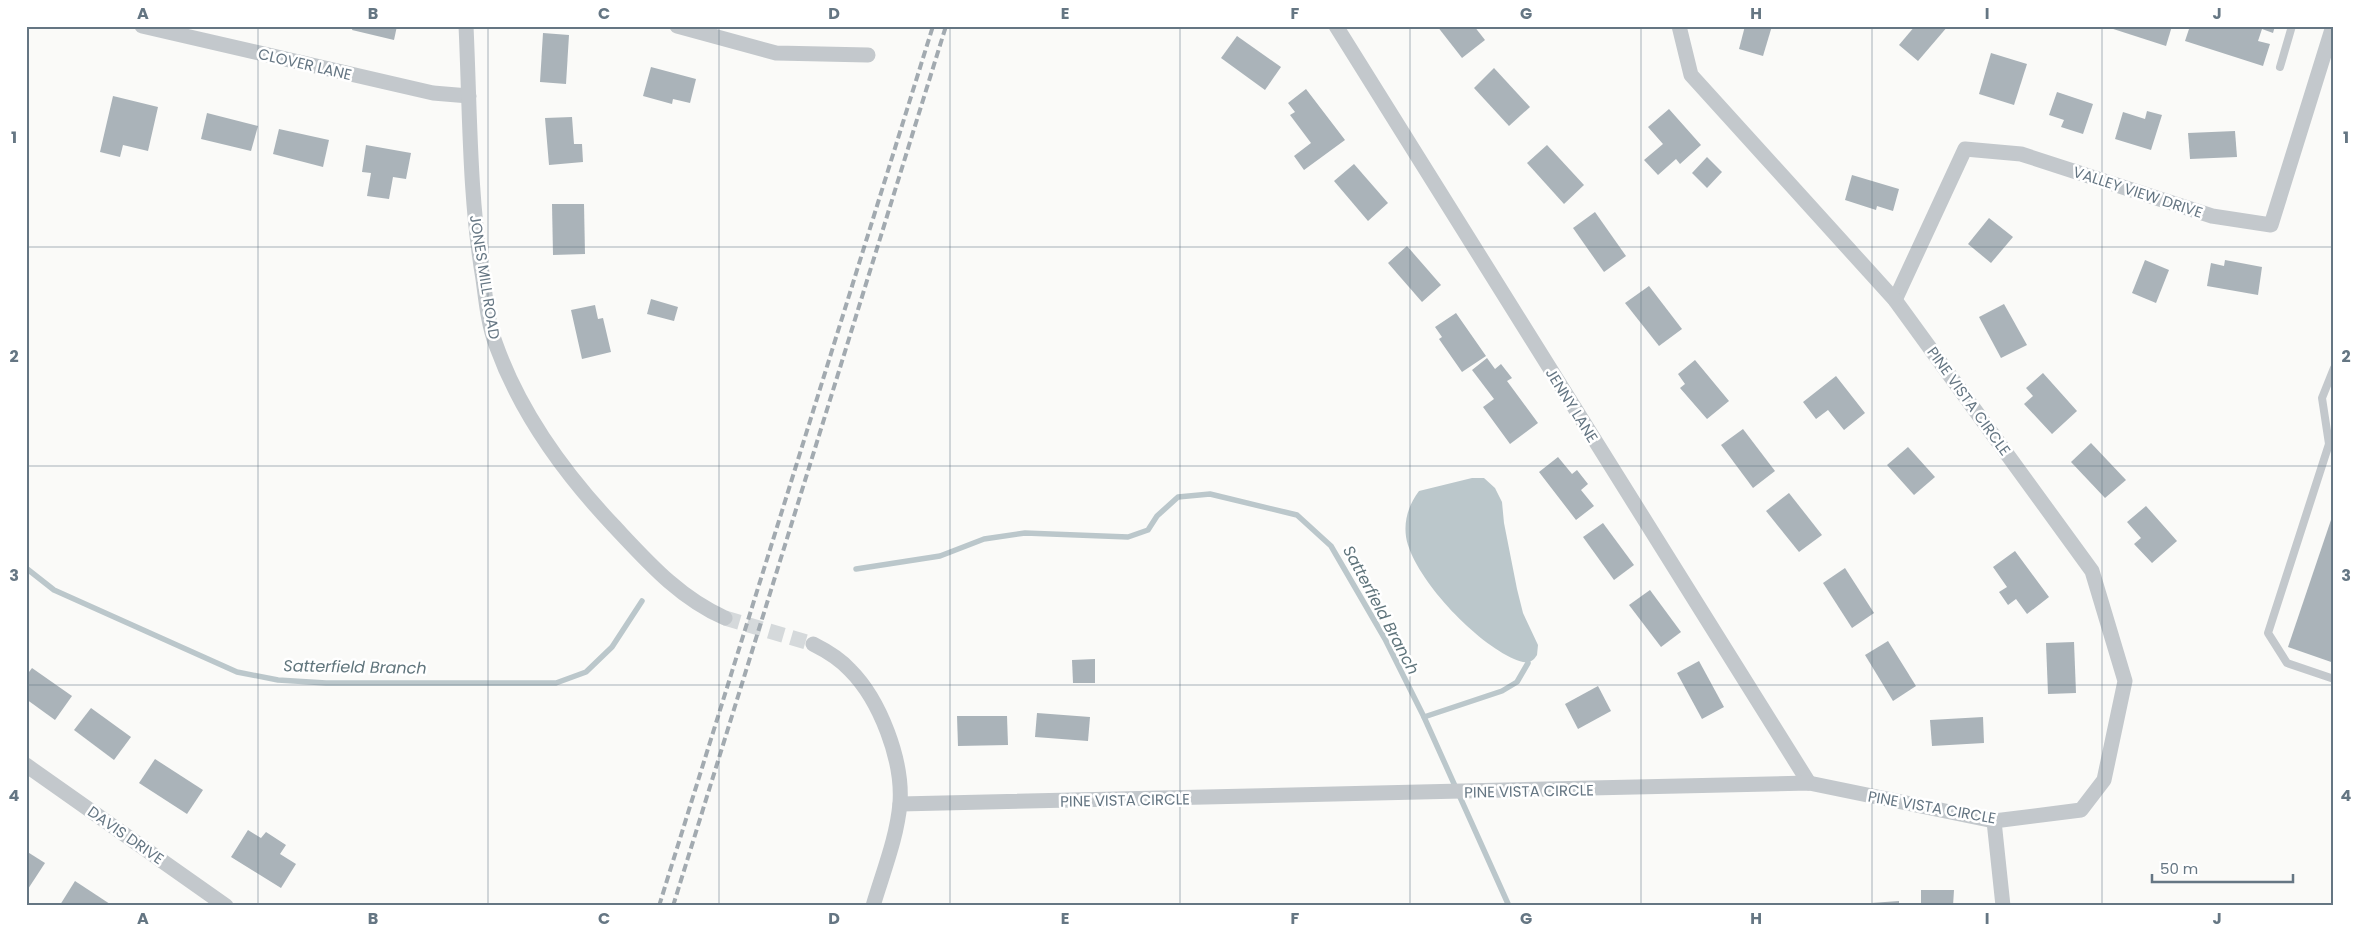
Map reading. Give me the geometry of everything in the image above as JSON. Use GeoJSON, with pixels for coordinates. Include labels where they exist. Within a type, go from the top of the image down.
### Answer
{"type":"FeatureCollection","features":[{"type":"Feature","properties":{"kind":"street","name":"CLOVER LANE"},"geometry":{"type":"LineString","coordinates":[[142,26],[433,93],[469,96]]}},
{"type":"Feature","properties":{"kind":"street","name":"JONES MILL ROAD"},"geometry":{"type":"LineString","coordinates":[[466,26],[474,228],[491,329],[514,389],[523,407],[586,496],[669,584],[696,603],[725,618]]}},
{"type":"Feature","properties":{"kind":"street"},"geometry":{"type":"LineString","coordinates":[[677,26],[776,53],[868,54]]}},
{"type":"Feature","properties":{"kind":"street","name":"JENNY LANE"},"geometry":{"type":"LineString","coordinates":[[1336,26],[1809,784]]}},
{"type":"Feature","properties":{"kind":"street","name":"PINE VISTA CIRCLE"},"geometry":{"type":"LineString","coordinates":[[900,804],[1809,784],[1994,821],[2081,810],[2104,780],[2125,681],[2092,571],[1895,300],[1690,75],[1679,26]]}},
{"type":"Feature","properties":{"kind":"street","name":"VALLEY VIEW DRIVE"},"geometry":{"type":"LineString","coordinates":[[1895,300],[1966,149],[2021,154],[2212,216],[2271,225],[2333,26]]}},
{"type":"Feature","properties":{"kind":"street"},"geometry":{"type":"LineString","coordinates":[[813,644],[841,661],[852,671],[871,698],[892,747],[899,777],[900,804],[896,828],[873,906]]}},
{"type":"Feature","properties":{"kind":"street","name":"DAVIS DRIVE"},"geometry":{"type":"LineString","coordinates":[[26,765],[226,906]]}},
{"type":"Feature","properties":{"kind":"street"},"geometry":{"type":"LineString","coordinates":[[1994,821],[2003,906]]}},
{"type":"Feature","properties":{"kind":"lane"},"geometry":{"type":"LineString","coordinates":[[2280,67],[2292,26]]}},
{"type":"Feature","properties":{"kind":"lane"},"geometry":{"type":"LineString","coordinates":[[2334,368],[2322,398],[2332,443],[2268,633],[2287,663],[2334,679]]}},
{"type":"Feature","properties":{"kind":"shaded area"},"geometry":{"type":"Polygon","coordinates":[[[1472,478],[1484,478],[1495,488],[1502,502],[1504,523],[1523,613],[1538,645],[1537,655],[1529,662],[1517,660],[1499,651],[1467,626],[1437,594],[1415,561],[1408,545],[1405,531],[1407,517],[1411,504],[1419,491],[1472,478]]]}},
{"type":"Feature","properties":{"kind":"building"},"geometry":{"type":"Polygon","coordinates":[[[353,26],[397,26],[394,40],[352,30],[353,26]]]}},
{"type":"Feature","properties":{"kind":"building"},"geometry":{"type":"Polygon","coordinates":[[[1437,26],[1474,26],[1485,40],[1462,58],[1437,26]]]}},
{"type":"Feature","properties":{"kind":"building"},"geometry":{"type":"Polygon","coordinates":[[[1745,26],[1772,26],[1763,56],[1739,49],[1745,26]]]}},
{"type":"Feature","properties":{"kind":"building"},"geometry":{"type":"Polygon","coordinates":[[[1915,26],[1948,26],[1918,61],[1899,45],[1915,26]]]}},
{"type":"Feature","properties":{"kind":"building"},"geometry":{"type":"Polygon","coordinates":[[[2104,26],[2172,26],[2166,46],[2104,26]]]}},
{"type":"Feature","properties":{"kind":"building"},"geometry":{"type":"Polygon","coordinates":[[[2190,26],[2275,26],[2273,33],[2262,29],[2258,41],[2270,44],[2263,66],[2185,41],[2190,26]]]}},
{"type":"Feature","properties":{"kind":"building"},"geometry":{"type":"Polygon","coordinates":[[[543,33],[569,35],[566,84],[540,82],[543,33]]]}},
{"type":"Feature","properties":{"kind":"building"},"geometry":{"type":"Polygon","coordinates":[[[1237,36],[1281,67],[1265,90],[1221,58],[1237,36]]]}},
{"type":"Feature","properties":{"kind":"building"},"geometry":{"type":"Polygon","coordinates":[[[1991,53],[2027,64],[2014,105],[1979,94],[1991,53]]]}},
{"type":"Feature","properties":{"kind":"building"},"geometry":{"type":"Polygon","coordinates":[[[651,67],[696,79],[690,103],[673,99],[672,104],[643,96],[651,67]]]}},
{"type":"Feature","properties":{"kind":"building"},"geometry":{"type":"Polygon","coordinates":[[[1494,68],[1530,107],[1509,126],[1474,88],[1494,68]]]}},
{"type":"Feature","properties":{"kind":"building"},"geometry":{"type":"Polygon","coordinates":[[[1306,89],[1345,140],[1304,170],[1294,156],[1311,143],[1290,115],[1295,112],[1288,103],[1306,89]]]}},
{"type":"Feature","properties":{"kind":"building"},"geometry":{"type":"Polygon","coordinates":[[[2057,92],[2093,104],[2083,134],[2061,127],[2064,120],[2049,115],[2057,92]]]}},
{"type":"Feature","properties":{"kind":"building"},"geometry":{"type":"Polygon","coordinates":[[[113,96],[158,107],[148,151],[123,145],[120,157],[100,152],[113,96]]]}},
{"type":"Feature","properties":{"kind":"building"},"geometry":{"type":"Polygon","coordinates":[[[1669,109],[1701,145],[1680,164],[1676,159],[1658,175],[1644,160],[1663,144],[1648,127],[1669,109]]]}},
{"type":"Feature","properties":{"kind":"building"},"geometry":{"type":"Polygon","coordinates":[[[2147,111],[2162,115],[2151,150],[2115,139],[2123,112],[2145,119],[2147,111]]]}},
{"type":"Feature","properties":{"kind":"building"},"geometry":{"type":"Polygon","coordinates":[[[207,113],[258,126],[251,151],[201,139],[207,113]]]}},
{"type":"Feature","properties":{"kind":"building"},"geometry":{"type":"Polygon","coordinates":[[[572,117],[574,144],[582,144],[583,162],[549,165],[545,118],[572,117]]]}},
{"type":"Feature","properties":{"kind":"building"},"geometry":{"type":"Polygon","coordinates":[[[279,129],[329,140],[323,167],[273,154],[279,129]]]}},
{"type":"Feature","properties":{"kind":"building"},"geometry":{"type":"Polygon","coordinates":[[[2235,131],[2237,157],[2190,159],[2188,133],[2235,131]]]}},
{"type":"Feature","properties":{"kind":"building"},"geometry":{"type":"Polygon","coordinates":[[[366,145],[411,153],[406,179],[393,177],[389,199],[367,196],[371,173],[362,172],[366,145]]]}},
{"type":"Feature","properties":{"kind":"building"},"geometry":{"type":"Polygon","coordinates":[[[1547,145],[1584,185],[1564,204],[1527,163],[1547,145]]]}},
{"type":"Feature","properties":{"kind":"building"},"geometry":{"type":"Polygon","coordinates":[[[1707,157],[1722,172],[1707,188],[1692,173],[1707,157]]]}},
{"type":"Feature","properties":{"kind":"building"},"geometry":{"type":"Polygon","coordinates":[[[1354,164],[1388,203],[1368,221],[1334,181],[1354,164]]]}},
{"type":"Feature","properties":{"kind":"building"},"geometry":{"type":"Polygon","coordinates":[[[1852,175],[1899,189],[1893,211],[1877,206],[1876,210],[1845,200],[1852,175]]]}},
{"type":"Feature","properties":{"kind":"building"},"geometry":{"type":"Polygon","coordinates":[[[552,204],[584,204],[585,254],[553,255],[552,204]]]}},
{"type":"Feature","properties":{"kind":"building"},"geometry":{"type":"Polygon","coordinates":[[[1595,212],[1626,256],[1604,272],[1573,228],[1595,212]]]}},
{"type":"Feature","properties":{"kind":"building"},"geometry":{"type":"Polygon","coordinates":[[[1989,218],[2013,237],[1991,263],[1968,244],[1989,218]]]}},
{"type":"Feature","properties":{"kind":"building"},"geometry":{"type":"Polygon","coordinates":[[[1407,246],[1441,285],[1422,302],[1388,263],[1407,246]]]}},
{"type":"Feature","properties":{"kind":"building"},"geometry":{"type":"Polygon","coordinates":[[[2145,260],[2169,270],[2156,303],[2132,293],[2145,260]]]}},
{"type":"Feature","properties":{"kind":"building"},"geometry":{"type":"Polygon","coordinates":[[[2225,260],[2262,267],[2258,295],[2207,286],[2211,263],[2224,266],[2225,260]]]}},
{"type":"Feature","properties":{"kind":"building"},"geometry":{"type":"Polygon","coordinates":[[[1649,286],[1682,329],[1659,346],[1625,303],[1649,286]]]}},
{"type":"Feature","properties":{"kind":"building"},"geometry":{"type":"Polygon","coordinates":[[[651,299],[678,307],[674,321],[647,314],[651,299]]]}},
{"type":"Feature","properties":{"kind":"building"},"geometry":{"type":"Polygon","coordinates":[[[2004,304],[2027,345],[2001,358],[1979,317],[2004,304]]]}},
{"type":"Feature","properties":{"kind":"building"},"geometry":{"type":"Polygon","coordinates":[[[595,305],[598,319],[603,318],[611,352],[582,359],[571,310],[595,305]]]}},
{"type":"Feature","properties":{"kind":"building"},"geometry":{"type":"Polygon","coordinates":[[[1456,313],[1486,356],[1462,372],[1439,339],[1442,337],[1435,327],[1456,313]]]}},
{"type":"Feature","properties":{"kind":"building"},"geometry":{"type":"Polygon","coordinates":[[[1487,358],[1495,369],[1501,364],[1512,378],[1507,381],[1538,423],[1510,444],[1483,407],[1494,399],[1472,370],[1487,358]]]}},
{"type":"Feature","properties":{"kind":"building"},"geometry":{"type":"Polygon","coordinates":[[[1695,360],[1729,401],[1707,419],[1680,388],[1685,384],[1678,374],[1695,360]]]}},
{"type":"Feature","properties":{"kind":"building"},"geometry":{"type":"Polygon","coordinates":[[[2043,373],[2077,411],[2052,434],[2024,404],[2033,396],[2026,388],[2043,373]]]}},
{"type":"Feature","properties":{"kind":"building"},"geometry":{"type":"Polygon","coordinates":[[[1836,376],[1865,413],[1844,430],[1828,410],[1816,419],[1803,402],[1836,376]]]}},
{"type":"Feature","properties":{"kind":"building"},"geometry":{"type":"Polygon","coordinates":[[[1743,429],[1775,471],[1753,488],[1721,445],[1743,429]]]}},
{"type":"Feature","properties":{"kind":"building"},"geometry":{"type":"Polygon","coordinates":[[[2091,443],[2126,480],[2105,498],[2071,462],[2091,443]]]}},
{"type":"Feature","properties":{"kind":"building"},"geometry":{"type":"Polygon","coordinates":[[[1908,447],[1935,477],[1914,495],[1887,465],[1908,447]]]}},
{"type":"Feature","properties":{"kind":"building"},"geometry":{"type":"Polygon","coordinates":[[[1558,457],[1572,474],[1577,470],[1588,484],[1581,490],[1594,506],[1576,520],[1539,472],[1558,457]]]}},
{"type":"Feature","properties":{"kind":"building"},"geometry":{"type":"Polygon","coordinates":[[[1789,493],[1822,535],[1799,552],[1766,511],[1789,493]]]}},
{"type":"Feature","properties":{"kind":"building"},"geometry":{"type":"Polygon","coordinates":[[[2146,506],[2177,541],[2152,563],[2134,544],[2141,538],[2127,522],[2146,506]]]}},
{"type":"Feature","properties":{"kind":"building"},"geometry":{"type":"Polygon","coordinates":[[[2334,511],[2334,663],[2288,647],[2334,511]]]}},
{"type":"Feature","properties":{"kind":"building"},"geometry":{"type":"Polygon","coordinates":[[[1603,523],[1634,565],[1614,580],[1583,537],[1603,523]]]}},
{"type":"Feature","properties":{"kind":"building"},"geometry":{"type":"Polygon","coordinates":[[[2015,551],[2049,597],[2027,614],[2016,599],[2008,605],[1999,592],[2007,587],[1993,567],[2015,551]]]}},
{"type":"Feature","properties":{"kind":"building"},"geometry":{"type":"Polygon","coordinates":[[[1845,568],[1874,613],[1852,628],[1823,583],[1845,568]]]}},
{"type":"Feature","properties":{"kind":"building"},"geometry":{"type":"Polygon","coordinates":[[[1650,590],[1681,632],[1661,647],[1629,605],[1650,590]]]}},
{"type":"Feature","properties":{"kind":"building"},"geometry":{"type":"Polygon","coordinates":[[[1888,641],[1916,686],[1893,701],[1865,655],[1888,641]]]}},
{"type":"Feature","properties":{"kind":"building"},"geometry":{"type":"Polygon","coordinates":[[[2074,642],[2076,693],[2048,694],[2046,643],[2074,642]]]}},
{"type":"Feature","properties":{"kind":"building"},"geometry":{"type":"Polygon","coordinates":[[[1095,659],[1095,683],[1073,683],[1072,660],[1095,659]]]}},
{"type":"Feature","properties":{"kind":"building"},"geometry":{"type":"Polygon","coordinates":[[[1699,661],[1724,707],[1702,719],[1677,673],[1699,661]]]}},
{"type":"Feature","properties":{"kind":"building"},"geometry":{"type":"Polygon","coordinates":[[[32,668],[72,696],[55,720],[26,699],[26,676],[32,668]]]}},
{"type":"Feature","properties":{"kind":"building"},"geometry":{"type":"Polygon","coordinates":[[[1598,686],[1611,711],[1578,729],[1565,704],[1598,686]]]}},
{"type":"Feature","properties":{"kind":"building"},"geometry":{"type":"Polygon","coordinates":[[[91,708],[131,737],[114,760],[74,730],[91,708]]]}},
{"type":"Feature","properties":{"kind":"building"},"geometry":{"type":"Polygon","coordinates":[[[1037,713],[1090,717],[1088,741],[1035,737],[1037,713]]]}},
{"type":"Feature","properties":{"kind":"building"},"geometry":{"type":"Polygon","coordinates":[[[957,716],[1007,716],[1008,745],[958,746],[957,716]]]}},
{"type":"Feature","properties":{"kind":"building"},"geometry":{"type":"Polygon","coordinates":[[[1983,717],[1984,743],[1932,746],[1930,720],[1983,717]]]}},
{"type":"Feature","properties":{"kind":"building"},"geometry":{"type":"Polygon","coordinates":[[[155,759],[203,790],[187,814],[139,783],[155,759]]]}},
{"type":"Feature","properties":{"kind":"building"},"geometry":{"type":"Polygon","coordinates":[[[248,830],[261,838],[266,832],[286,845],[280,854],[296,864],[281,888],[231,857],[248,830]]]}},
{"type":"Feature","properties":{"kind":"building"},"geometry":{"type":"Polygon","coordinates":[[[26,851],[45,863],[28,889],[26,888],[26,851]]]}},
{"type":"Feature","properties":{"kind":"building"},"geometry":{"type":"Polygon","coordinates":[[[75,881],[113,906],[60,905],[75,881]]]}},
{"type":"Feature","properties":{"kind":"building"},"geometry":{"type":"Polygon","coordinates":[[[1921,890],[1954,890],[1953,906],[1921,906],[1921,890]]]}},
{"type":"Feature","properties":{"kind":"building"},"geometry":{"type":"Polygon","coordinates":[[[1899,901],[1899,906],[1857,906],[1857,904],[1899,901]]]}},
{"type":"Feature","properties":{"kind":"waterway","name":"Satterfield Branch"},"geometry":{"type":"LineString","coordinates":[[856,569],[940,556],[984,539],[1025,533],[1128,537],[1148,530],[1157,516],[1178,497],[1210,494],[1297,515],[1331,546],[1385,639],[1424,717],[1509,906]]}},
{"type":"Feature","properties":{"kind":"waterway","name":"Satterfield Branch"},"geometry":{"type":"LineString","coordinates":[[26,568],[54,590],[237,672],[278,680],[326,683],[556,683],[586,672],[612,647],[642,601]]}},
{"type":"Feature","properties":{"kind":"waterway"},"geometry":{"type":"LineString","coordinates":[[1424,717],[1502,691],[1517,682],[1528,663]]}},
{"type":"Feature","properties":{"kind":"tunnel"},"geometry":{"type":"LineString","coordinates":[[725,618],[813,644]]}},
{"type":"Feature","properties":{"kind":"railway"},"geometry":{"type":"LineString","coordinates":[[659,906],[933,26]]}},
{"type":"Feature","properties":{"kind":"railway"},"geometry":{"type":"LineString","coordinates":[[673,906],[946,26]]}}]}
